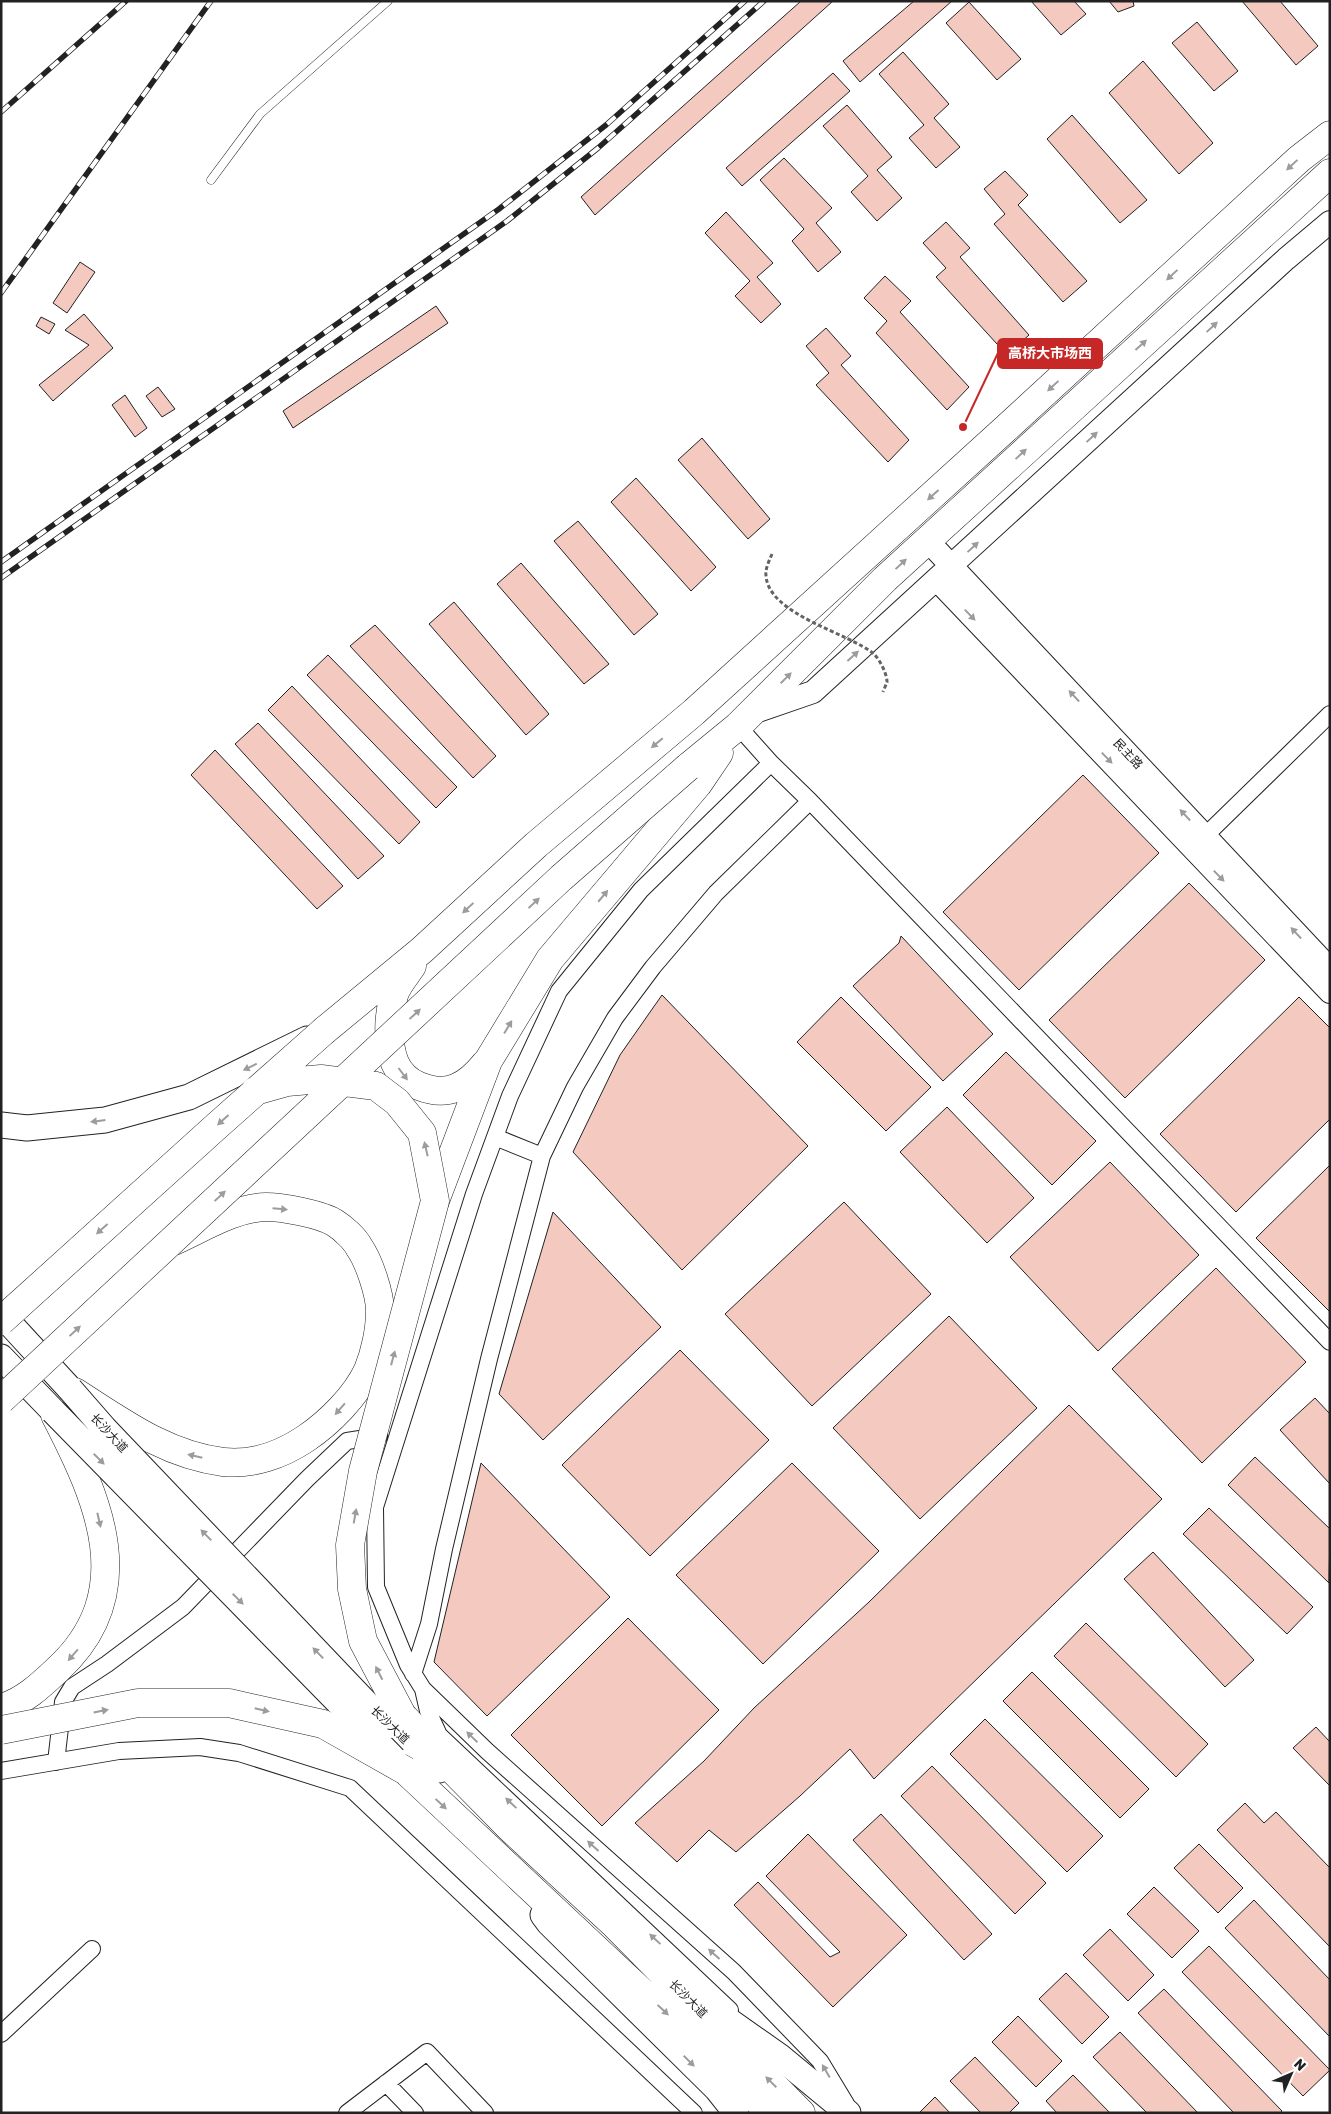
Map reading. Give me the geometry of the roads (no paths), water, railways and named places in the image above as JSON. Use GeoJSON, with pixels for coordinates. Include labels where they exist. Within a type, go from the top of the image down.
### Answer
{"type":"FeatureCollection","features":[{"type":"Feature","properties":{"kind":"highway"},"geometry":{"type":"LineString","coordinates":[[1,1321],[255,1091],[422,950],[536,845],[694,712],[1299,158],[1330,135]]}},
{"type":"Feature","properties":{"kind":"highway"},"geometry":{"type":"LineString","coordinates":[[422,950],[395,994],[390,1017],[390,1041],[396,1064],[408,1081],[439,1092],[456,1088],[472,1080],[488,1060],[550,958],[693,775],[744,719],[885,579],[1330,173]]}},
{"type":"Feature","properties":{"kind":"highway"},"geometry":{"type":"LineString","coordinates":[[1,1400],[560,878],[693,775]]}},
{"type":"Feature","properties":{"kind":"highway","name":"长沙大道"},"geometry":{"type":"LineString","coordinates":[[488,1060],[435,1201],[363,1471],[350,1545],[352,1589],[363,1642],[395,1721],[522,1826],[801,2113]]}},
{"type":"Feature","properties":{"kind":"highway"},"geometry":{"type":"LineString","coordinates":[[255,1091],[287,1082],[322,1079],[376,1086],[397,1102],[422,1133],[435,1201]]}},
{"type":"Feature","properties":{"kind":"highway"},"geometry":{"type":"LineString","coordinates":[[70,1389],[153,1441],[189,1455],[225,1462],[259,1460],[290,1449],[320,1429],[342,1408],[367,1370],[376,1341],[380,1310],[375,1284],[359,1246],[334,1222],[297,1210],[265,1207],[235,1213],[168,1244]]}},
{"type":"Feature","properties":{"kind":"highway"},"geometry":{"type":"LineString","coordinates":[[1,1708],[15,1704],[22,1699],[41,1685],[75,1654],[98,1614],[106,1579],[103,1538],[95,1502],[82,1466],[53,1411]]}},
{"type":"Feature","properties":{"kind":"highway","name":"长沙大道"},"geometry":{"type":"LineString","coordinates":[[1,1730],[138,1704],[229,1703],[323,1724],[406,1771],[713,2056],[771,2113]]}},
{"type":"Feature","properties":{"kind":"main road"},"geometry":{"type":"LineString","coordinates":[[1,1125],[27,1128],[105,1120],[189,1097],[325,1030]]}},
{"type":"Feature","properties":{"kind":"main road","name":"长沙大道"},"geometry":{"type":"LineString","coordinates":[[1,1314],[104,1428],[395,1721]]}},
{"type":"Feature","properties":{"kind":"main road"},"geometry":{"type":"LineString","coordinates":[[1,1357],[406,1771]]}},
{"type":"Feature","properties":{"kind":"main road"},"geometry":{"type":"LineString","coordinates":[[513,1872],[549,1923],[717,2089],[736,2113]]}},
{"type":"Feature","properties":{"kind":"main road"},"geometry":{"type":"LineString","coordinates":[[657,1967],[779,2056],[849,2113]]}},
{"type":"Feature","properties":{"kind":"street"},"geometry":{"type":"LineString","coordinates":[[1330,222],[1278,265],[813,692],[744,719],[771,763],[810,801],[1330,1342]]}},
{"type":"Feature","properties":{"kind":"street","name":"民主路"},"geometry":{"type":"LineString","coordinates":[[927,540],[944,573],[1330,992]]}},
{"type":"Feature","properties":{"kind":"street","name":"民主路"},"geometry":{"type":"LineString","coordinates":[[944,573],[1206,836],[1330,968]]}},
{"type":"Feature","properties":{"kind":"street"},"geometry":{"type":"LineString","coordinates":[[1206,836],[1330,714]]}},
{"type":"Feature","properties":{"kind":"street"},"geometry":{"type":"LineString","coordinates":[[771,763],[641,890],[559,991],[510,1096],[474,1194],[376,1507],[376,1587],[408,1665],[423,1688],[488,1752],[734,1972],[820,2061],[849,2113]]}},
{"type":"Feature","properties":{"kind":"street"},"geometry":{"type":"LineString","coordinates":[[413,1674],[430,1624],[444,1549],[489,1360],[542,1156],[580,1078],[615,1018],[653,967],[716,893],[810,801]]}},
{"type":"Feature","properties":{"kind":"street"},"geometry":{"type":"LineString","coordinates":[[495,1137],[542,1156]]}},
{"type":"Feature","properties":{"kind":"street"},"geometry":{"type":"LineString","coordinates":[[56,1762],[63,1702],[72,1687],[107,1664],[183,1607],[307,1479],[347,1441],[399,1433]]}},
{"type":"Feature","properties":{"kind":"street"},"geometry":{"type":"LineString","coordinates":[[423,1688],[428,1711],[439,1735],[522,1826],[779,2056]]}},
{"type":"Feature","properties":{"kind":"street"},"geometry":{"type":"LineString","coordinates":[[1,1771],[119,1751],[200,1748],[239,1753],[350,1788],[694,2113]]}},
{"type":"Feature","properties":{"kind":"street"},"geometry":{"type":"LineString","coordinates":[[1,2034],[92,1949]]}},
{"type":"Feature","properties":{"kind":"street"},"geometry":{"type":"LineString","coordinates":[[347,2113],[427,2052],[485,2113]]}},
{"type":"Feature","properties":{"kind":"street"},"geometry":{"type":"LineString","coordinates":[[386,2083],[414,2113]]}},
{"type":"Feature","properties":{"kind":"lane"},"geometry":{"type":"LineString","coordinates":[[211,180],[260,114],[388,1]]}},
{"type":"Feature","properties":{"kind":"railway"},"geometry":{"type":"LineString","coordinates":[[1,112],[126,1]]}},
{"type":"Feature","properties":{"kind":"railway"},"geometry":{"type":"LineString","coordinates":[[1,293],[211,1]]}},
{"type":"Feature","properties":{"kind":"railway"},"geometry":{"type":"LineString","coordinates":[[1,562],[499,209],[606,125],[745,1]]}},
{"type":"Feature","properties":{"kind":"railway"},"geometry":{"type":"LineString","coordinates":[[1,578],[507,221],[598,148],[764,1]]}},
{"type":"Feature","properties":{"kind":"place","name":"高桥大市场西"},"geometry":{"type":"Point","coordinates":[963,427]}}]}
